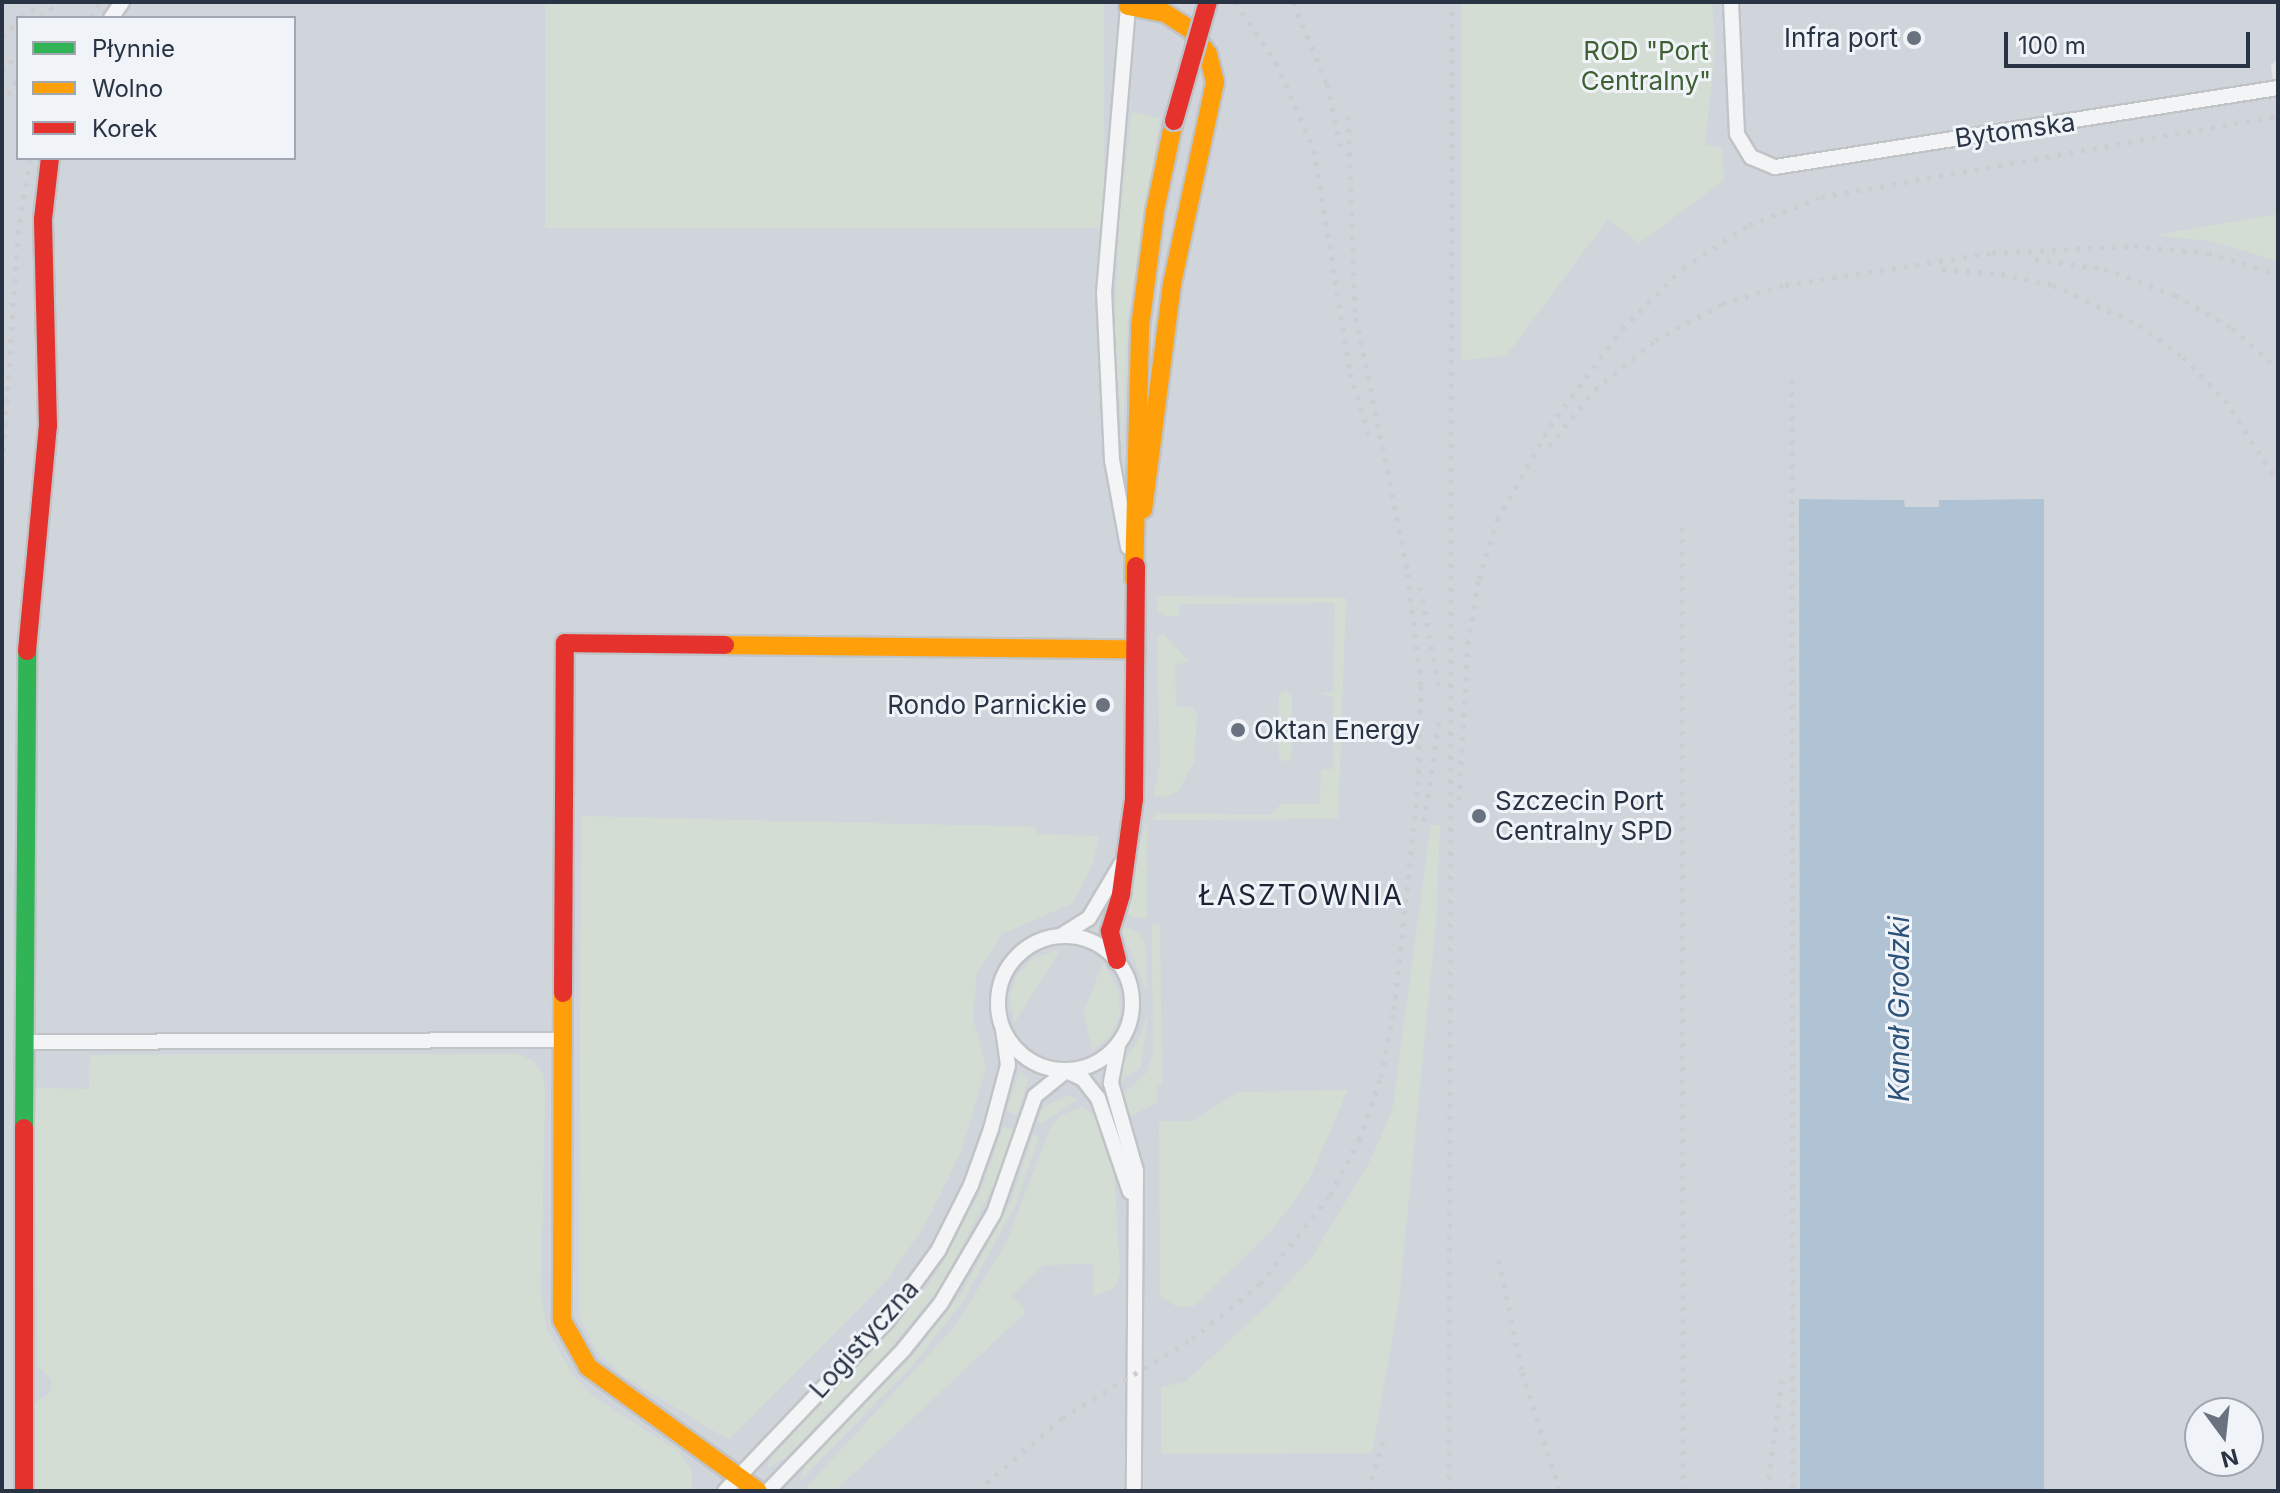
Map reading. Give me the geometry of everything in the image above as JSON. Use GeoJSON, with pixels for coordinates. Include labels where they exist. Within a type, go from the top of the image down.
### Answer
{"type":"FeatureCollection","features":[{"type":"Feature","properties":{"kind":"street"},"geometry":{"type":"LineString","coordinates":[[1134,1491],[1135,1159],[1110,1080],[1132,1003],[1110,931],[1128,845],[1134,794],[1134,579],[1141,308],[1174,121],[1208,2]]}},
{"type":"Feature","properties":{"kind":"street","name":"Bytomska"},"geometry":{"type":"LineString","coordinates":[[1731,2],[1736,131],[1754,159],[1784,167],[2278,88]]}},
{"type":"Feature","properties":{"kind":"street"},"geometry":{"type":"LineString","coordinates":[[1128,4],[1161,11],[1191,30],[1208,54],[1215,82],[1165,325],[1134,579],[1112,460],[1104,293],[1128,4]]}},
{"type":"Feature","properties":{"kind":"street"},"geometry":{"type":"LineString","coordinates":[[24,1491],[24,685],[48,426],[43,219],[50,160]]}},
{"type":"Feature","properties":{"kind":"street"},"geometry":{"type":"LineString","coordinates":[[758,1491],[731,1484],[604,1381],[567,1336],[560,1305],[565,643],[1134,649]]}},
{"type":"Feature","properties":{"kind":"street"},"geometry":{"type":"LineString","coordinates":[[1128,845],[1092,915],[1058,936],[1027,948],[1005,972],[997,1004],[1003,1030],[1028,1060],[1083,1079],[1102,1107],[1119,1148],[1134,1213]]}},
{"type":"Feature","properties":{"kind":"street"},"geometry":{"type":"LineString","coordinates":[[1058,936],[1090,941],[1117,960]]}},
{"type":"Feature","properties":{"kind":"street","name":"Logistyczna"},"geometry":{"type":"LineString","coordinates":[[731,1484],[886,1322],[938,1251],[987,1143],[1008,1065],[1003,1030]]}},
{"type":"Feature","properties":{"kind":"street"},"geometry":{"type":"LineString","coordinates":[[24,1042],[560,1040]]}},
{"type":"Feature","properties":{"kind":"street"},"geometry":{"type":"LineString","coordinates":[[1066,1071],[1092,1065],[1118,1046]]}},
{"type":"Feature","properties":{"kind":"street","name":"Logistyczna"},"geometry":{"type":"LineString","coordinates":[[768,1491],[904,1349],[941,1303],[994,1213],[1035,1096],[1066,1071]]}},
{"type":"Feature","properties":{"kind":"shaded area"},"geometry":{"type":"Polygon","coordinates":[[[2,2],[2278,2],[2278,59],[2271,65],[2278,114],[2278,1491],[2044,1491],[2044,499],[1939,500],[1939,507],[1904,507],[1903,500],[1799,499],[1800,1491],[2,1491],[2,2]]]}},
{"type":"Feature","properties":{"kind":"green space"},"geometry":{"type":"Polygon","coordinates":[[[545,2],[1104,2],[1104,228],[545,228],[545,2]]]}},
{"type":"Feature","properties":{"kind":"green space","name":"ROD \"Port Centralny\""},"geometry":{"type":"Polygon","coordinates":[[[1462,2],[1712,2],[1715,49],[1705,145],[1722,147],[1724,180],[1639,243],[1608,219],[1506,356],[1462,360],[1462,2]]]}},
{"type":"Feature","properties":{"kind":"green space"},"geometry":{"type":"Polygon","coordinates":[[[1132,112],[1160,118],[1127,323],[1123,454],[1115,327],[1119,219],[1132,112]]]}},
{"type":"Feature","properties":{"kind":"green space"},"geometry":{"type":"Polygon","coordinates":[[[2278,214],[2278,261],[2210,241],[2155,235],[2278,214]]]}},
{"type":"Feature","properties":{"kind":"green space"},"geometry":{"type":"Polygon","coordinates":[[[1157,596],[1346,598],[1338,819],[1152,820],[1156,813],[1270,815],[1281,804],[1320,804],[1321,770],[1333,769],[1334,697],[1321,693],[1334,691],[1335,603],[1180,604],[1179,616],[1164,616],[1157,611],[1157,596]]]}},
{"type":"Feature","properties":{"kind":"green space"},"geometry":{"type":"Polygon","coordinates":[[[1163,633],[1189,662],[1175,664],[1176,706],[1193,707],[1197,714],[1194,763],[1178,791],[1166,797],[1154,796],[1160,763],[1157,638],[1163,633]]]}},
{"type":"Feature","properties":{"kind":"green space"},"geometry":{"type":"Polygon","coordinates":[[[1286,691],[1292,696],[1292,733],[1299,736],[1292,739],[1291,758],[1285,762],[1279,757],[1278,730],[1279,695],[1286,691]]]}},
{"type":"Feature","properties":{"kind":"green space"},"geometry":{"type":"Polygon","coordinates":[[[581,816],[1035,827],[1037,834],[1099,836],[1092,866],[1073,903],[1002,934],[977,972],[973,1018],[986,1068],[961,1152],[925,1225],[888,1279],[729,1440],[623,1376],[596,1351],[579,1315],[581,816]]]}},
{"type":"Feature","properties":{"kind":"green space"},"geometry":{"type":"Polygon","coordinates":[[[1147,818],[1147,918],[1132,917],[1124,911],[1147,818]]]}},
{"type":"Feature","properties":{"kind":"green space"},"geometry":{"type":"Polygon","coordinates":[[[1431,825],[1440,825],[1436,921],[1399,1300],[1372,1453],[1161,1454],[1161,1387],[1185,1382],[1270,1303],[1312,1257],[1370,1161],[1392,1112],[1431,825]]]}},
{"type":"Feature","properties":{"kind":"green space"},"geometry":{"type":"Polygon","coordinates":[[[1152,924],[1160,925],[1162,1085],[1157,1085],[1157,1102],[1134,1115],[1126,1112],[1121,1097],[1147,1072],[1153,1052],[1152,924]]]}},
{"type":"Feature","properties":{"kind":"green space"},"geometry":{"type":"Polygon","coordinates":[[[1120,926],[1137,931],[1145,941],[1147,991],[1120,926]]]}},
{"type":"Feature","properties":{"kind":"green space"},"geometry":{"type":"Polygon","coordinates":[[[1058,949],[1014,1023],[1010,997],[1016,977],[1031,960],[1058,949]]]}},
{"type":"Feature","properties":{"kind":"green space"},"geometry":{"type":"Polygon","coordinates":[[[1103,963],[1118,989],[1120,1013],[1111,1035],[1093,1050],[1083,1013],[1103,963]]]}},
{"type":"Feature","properties":{"kind":"green space"},"geometry":{"type":"Polygon","coordinates":[[[1148,1015],[1141,1068],[1118,1082],[1120,1066],[1137,1043],[1148,1015]]]}},
{"type":"Feature","properties":{"kind":"green space"},"geometry":{"type":"Polygon","coordinates":[[[518,1054],[532,1060],[543,1074],[545,1093],[541,1292],[546,1327],[572,1374],[592,1395],[679,1452],[692,1470],[692,1491],[34,1491],[35,1404],[50,1392],[52,1380],[38,1367],[34,1088],[89,1089],[90,1055],[518,1054]]]}},
{"type":"Feature","properties":{"kind":"green space"},"geometry":{"type":"Polygon","coordinates":[[[1020,1072],[1028,1079],[1017,1115],[1007,1111],[1020,1072]]]}},
{"type":"Feature","properties":{"kind":"green space"},"geometry":{"type":"Polygon","coordinates":[[[1348,1090],[1308,1182],[1272,1230],[1194,1306],[1177,1307],[1160,1296],[1159,1121],[1193,1121],[1238,1092],[1348,1090]]]}},
{"type":"Feature","properties":{"kind":"green space"},"geometry":{"type":"Polygon","coordinates":[[[1066,1096],[1079,1099],[1043,1123],[1037,1121],[1044,1107],[1066,1096]]]}},
{"type":"Feature","properties":{"kind":"green space"},"geometry":{"type":"Polygon","coordinates":[[[1082,1107],[1096,1117],[1114,1170],[1120,1275],[1114,1288],[1094,1296],[1093,1264],[1043,1265],[1012,1295],[1026,1312],[835,1491],[803,1491],[956,1325],[1007,1241],[1051,1126],[1062,1115],[1082,1107]]]}},
{"type":"Feature","properties":{"kind":"green space"},"geometry":{"type":"Polygon","coordinates":[[[1003,1127],[1013,1130],[996,1181],[941,1286],[889,1350],[785,1458],[767,1468],[774,1451],[898,1324],[938,1271],[982,1188],[1003,1127]]]}},
{"type":"Feature","properties":{"kind":"green space"},"geometry":{"type":"Polygon","coordinates":[[[1033,1135],[1039,1137],[1016,1204],[964,1300],[912,1366],[799,1482],[807,1462],[911,1358],[963,1291],[1011,1201],[1033,1135]]]}},
{"type":"Feature","properties":{"kind":"water","name":"Kanał Grodzki"},"geometry":{"type":"Polygon","coordinates":[[[1799,499],[1904,500],[1905,507],[1939,507],[1939,500],[2044,499],[2044,1491],[1800,1491],[1799,499]]]}},
{"type":"Feature","properties":{"kind":"railway"},"geometry":{"type":"LineString","coordinates":[[24,16],[42,2]]}},
{"type":"Feature","properties":{"kind":"railway"},"geometry":{"type":"LineString","coordinates":[[43,16],[58,2]]}},
{"type":"Feature","properties":{"kind":"railway"},"geometry":{"type":"LineString","coordinates":[[92,16],[101,2]]}},
{"type":"Feature","properties":{"kind":"railway"},"geometry":{"type":"LineString","coordinates":[[1235,2],[1276,62],[1314,150],[1350,373],[1369,435]]}},
{"type":"Feature","properties":{"kind":"railway"},"geometry":{"type":"LineString","coordinates":[[1293,2],[1327,84],[1341,150]]}},
{"type":"Feature","properties":{"kind":"railway"},"geometry":{"type":"LineString","coordinates":[[1449,1491],[1452,2]]}},
{"type":"Feature","properties":{"kind":"railway"},"geometry":{"type":"LineString","coordinates":[[2,37],[16,24]]}},
{"type":"Feature","properties":{"kind":"railway"},"geometry":{"type":"LineString","coordinates":[[2,72],[16,54]]}},
{"type":"Feature","properties":{"kind":"railway"},"geometry":{"type":"LineString","coordinates":[[2,105],[16,81]]}},
{"type":"Feature","properties":{"kind":"railway"},"geometry":{"type":"LineString","coordinates":[[977,1491],[1062,1418],[1192,1339],[1260,1284],[1330,1195],[1359,1140],[1381,1077],[1394,1010],[1418,785],[1421,685],[1407,568],[1355,312],[1348,111]]}},
{"type":"Feature","properties":{"kind":"railway"},"geometry":{"type":"LineString","coordinates":[[1459,800],[1468,644],[1479,579],[1497,520],[1550,426],[1622,329],[1683,268],[1749,225],[1821,197],[2278,116]]}},
{"type":"Feature","properties":{"kind":"railway"},"geometry":{"type":"LineString","coordinates":[[2,474],[18,234],[30,160]]}},
{"type":"Feature","properties":{"kind":"railway"},"geometry":{"type":"LineString","coordinates":[[1549,446],[1595,390],[1655,340],[1722,304],[1785,285],[1992,253],[2134,246],[2208,253],[2278,274]]}},
{"type":"Feature","properties":{"kind":"railway"},"geometry":{"type":"LineString","coordinates":[[2035,259],[2104,269],[2175,295],[2232,328],[2278,368]]}},
{"type":"Feature","properties":{"kind":"railway"},"geometry":{"type":"LineString","coordinates":[[1942,269],[2001,274],[2053,285],[2139,325],[2183,357],[2225,400],[2278,482]]}},
{"type":"Feature","properties":{"kind":"railway"},"geometry":{"type":"LineString","coordinates":[[1792,380],[1793,1491]]}},
{"type":"Feature","properties":{"kind":"railway"},"geometry":{"type":"LineString","coordinates":[[1682,527],[1683,1491]]}},
{"type":"Feature","properties":{"kind":"railway"},"geometry":{"type":"LineString","coordinates":[[1420,587],[1440,693]]}},
{"type":"Feature","properties":{"kind":"railway"},"geometry":{"type":"LineString","coordinates":[[1424,821],[1440,715]]}},
{"type":"Feature","properties":{"kind":"railway"},"geometry":{"type":"LineString","coordinates":[[1499,1260],[1522,1372],[1560,1491]]}},
{"type":"Feature","properties":{"kind":"railway"},"geometry":{"type":"LineString","coordinates":[[1767,1491],[1783,1372]]}},
{"type":"Feature","properties":{"kind":"railway"},"geometry":{"type":"LineString","coordinates":[[1368,1491],[1383,1441]]}},
{"type":"Feature","properties":{"kind":"traffic: fast"},"geometry":{"type":"LineString","coordinates":[[24,1128],[27,651]]}},
{"type":"Feature","properties":{"kind":"traffic: slow"},"geometry":{"type":"LineString","coordinates":[[1129,2],[1128,6],[1165,13],[1191,30],[1208,54],[1215,82],[1172,284],[1143,509]]}},
{"type":"Feature","properties":{"kind":"traffic: slow"},"geometry":{"type":"LineString","coordinates":[[1134,579],[1140,327],[1155,211],[1174,121]]}},
{"type":"Feature","properties":{"kind":"traffic: slow"},"geometry":{"type":"LineString","coordinates":[[725,645],[1134,649]]}},
{"type":"Feature","properties":{"kind":"traffic: slow"},"geometry":{"type":"LineString","coordinates":[[563,993],[562,1320],[588,1367],[758,1491]]}},
{"type":"Feature","properties":{"kind":"traffic: jam"},"geometry":{"type":"LineString","coordinates":[[1174,121],[1208,2]]}},
{"type":"Feature","properties":{"kind":"traffic: jam"},"geometry":{"type":"LineString","coordinates":[[27,651],[48,426],[43,219],[50,160]]}},
{"type":"Feature","properties":{"kind":"traffic: jam"},"geometry":{"type":"LineString","coordinates":[[1117,960],[1110,931],[1121,894],[1134,799],[1136,566]]}},
{"type":"Feature","properties":{"kind":"traffic: jam"},"geometry":{"type":"LineString","coordinates":[[563,993],[565,643],[725,645]]}},
{"type":"Feature","properties":{"kind":"traffic: jam"},"geometry":{"type":"LineString","coordinates":[[24,1128],[24,1491]]}},
{"type":"Feature","properties":{"kind":"place","name":"Infra port"},"geometry":{"type":"Point","coordinates":[1914,38]}},
{"type":"Feature","properties":{"kind":"place","name":"Rondo Parnickie"},"geometry":{"type":"Point","coordinates":[1103,705]}},
{"type":"Feature","properties":{"kind":"place","name":"Oktan Energy"},"geometry":{"type":"Point","coordinates":[1238,730]}},
{"type":"Feature","properties":{"kind":"place","name":"Szczecin Port Centralny SPD"},"geometry":{"type":"Point","coordinates":[1479,816]}},
{"type":"Feature","properties":{"kind":"district","name":"ŁASZTOWNIA"},"geometry":{"type":"Point","coordinates":[1301,895]}}]}
